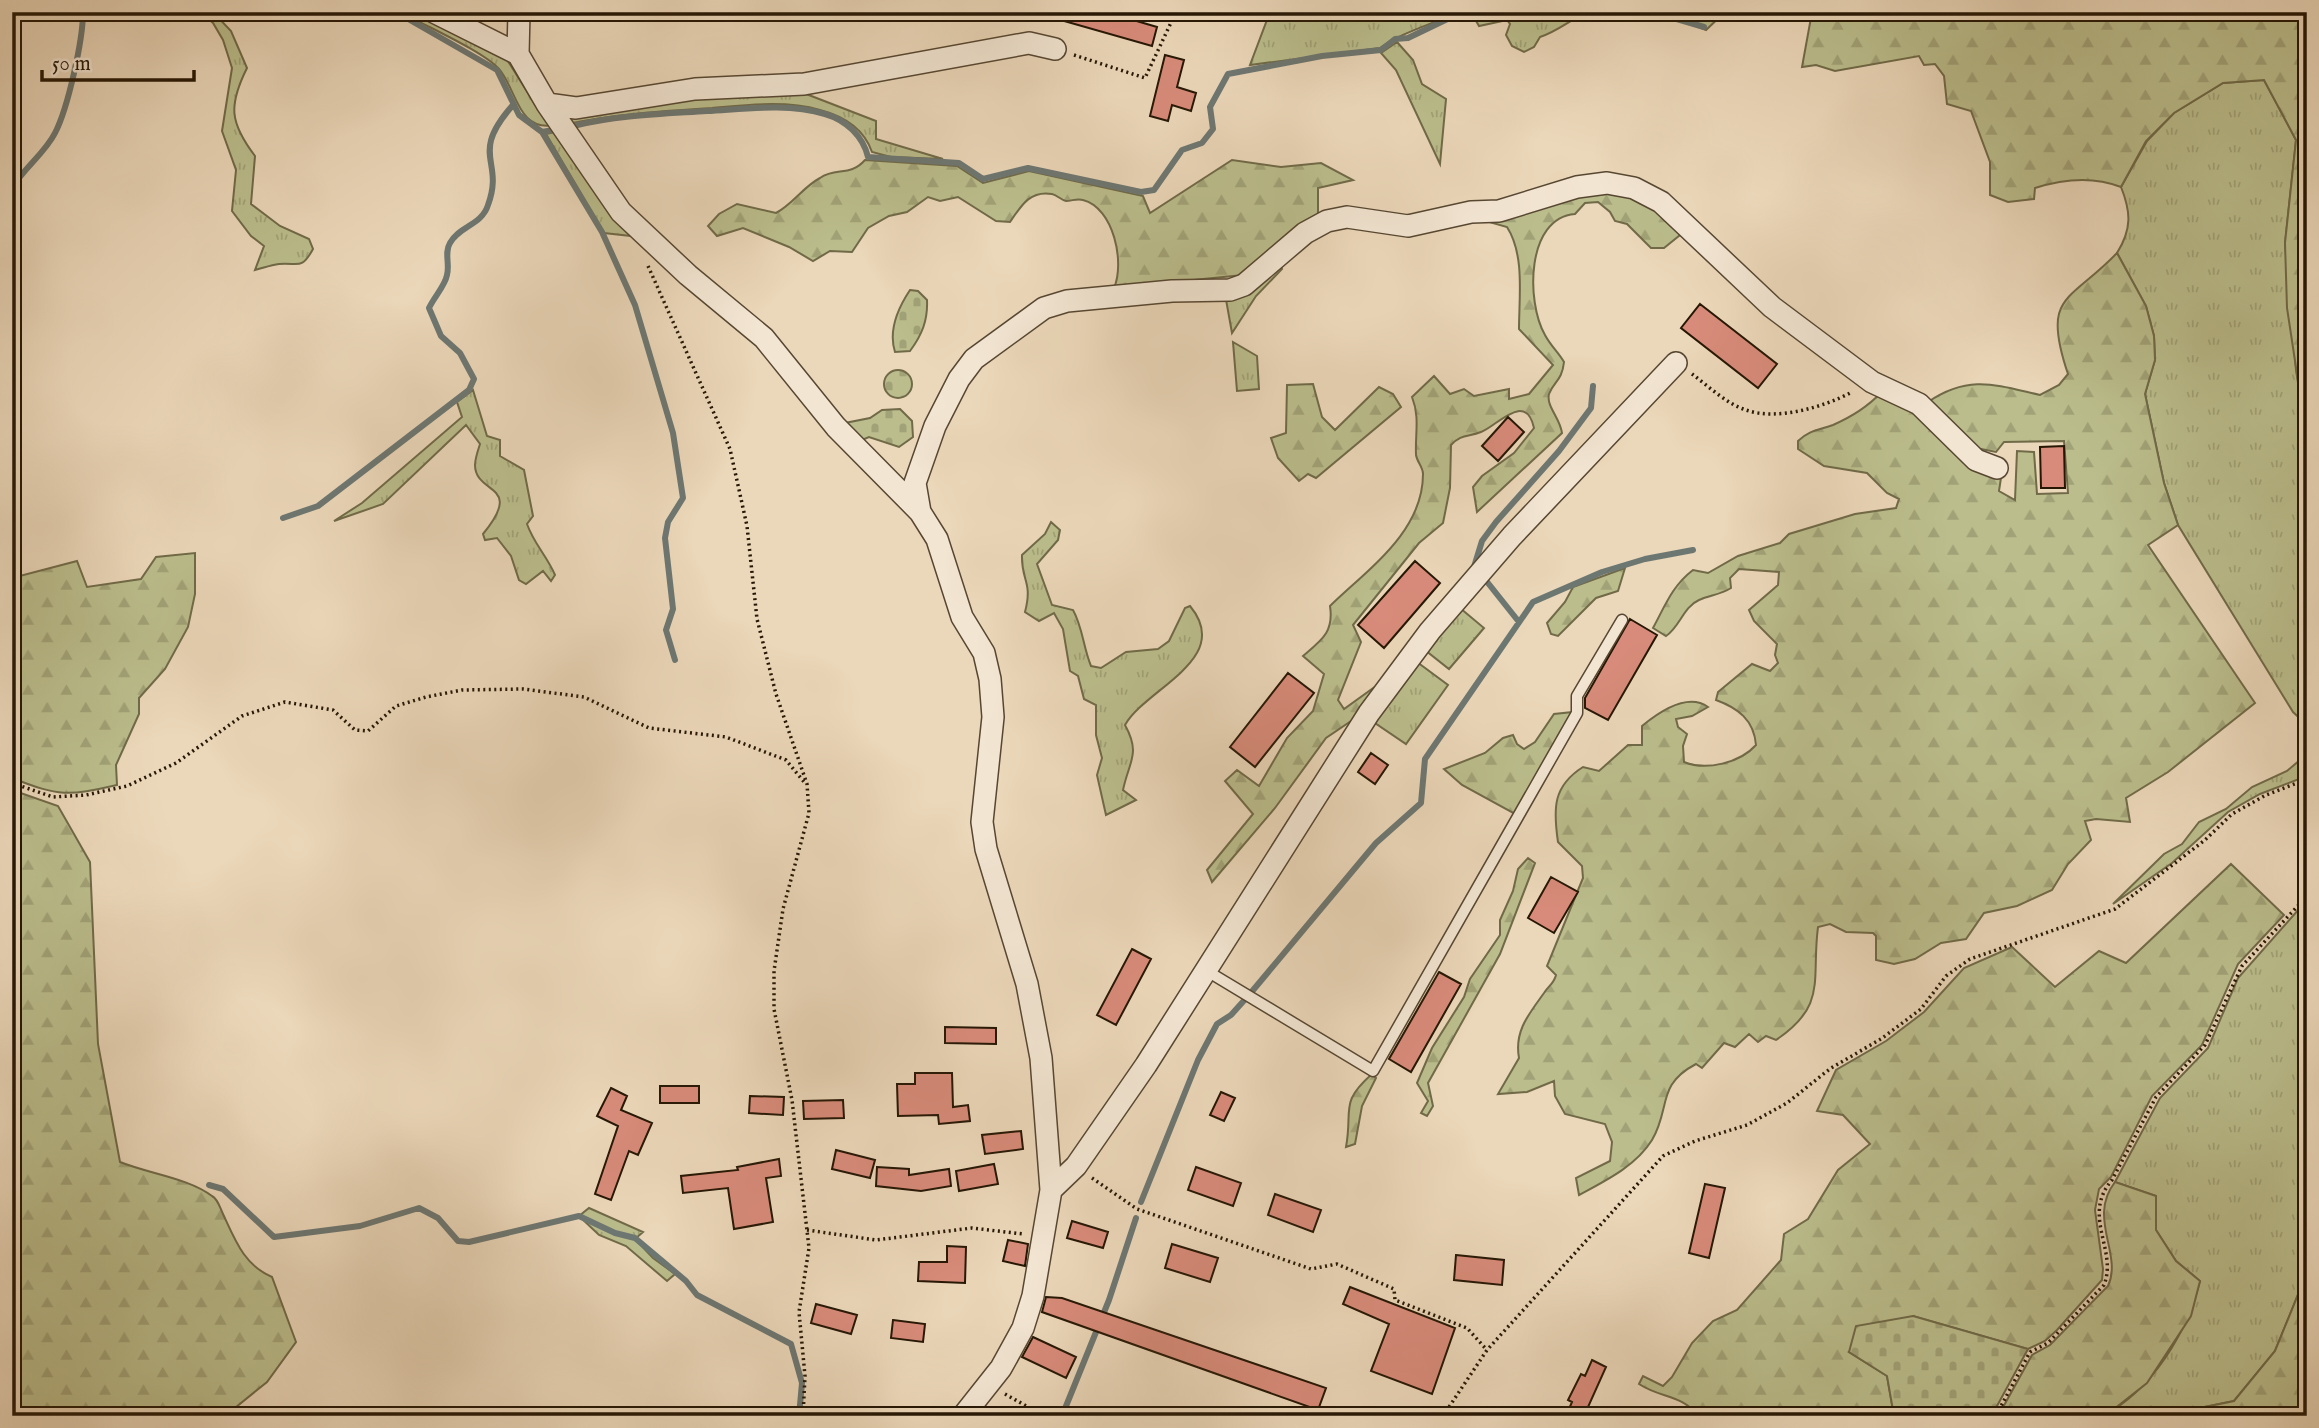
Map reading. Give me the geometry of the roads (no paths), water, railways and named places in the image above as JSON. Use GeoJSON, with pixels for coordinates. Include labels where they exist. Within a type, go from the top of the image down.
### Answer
{"type":"FeatureCollection","features":[{"type":"Feature","properties":{"kind":"street"},"geometry":{"type":"LineString","coordinates":[[434,12],[518,54]]}},
{"type":"Feature","properties":{"kind":"street"},"geometry":{"type":"LineString","coordinates":[[519,12],[518,54],[547,104],[621,212],[688,275],[764,338],[836,427],[920,512],[937,539],[953,598],[984,653],[990,679],[991,742],[982,822],[986,849],[1027,984],[1041,1058],[1051,1190],[1033,1296],[1023,1328],[988,1385],[963,1416]]}},
{"type":"Feature","properties":{"kind":"street"},"geometry":{"type":"LineString","coordinates":[[547,104],[576,108],[695,89],[804,85],[1029,43],[1055,49]]}},
{"type":"Feature","properties":{"kind":"street"},"geometry":{"type":"LineString","coordinates":[[920,512],[915,483],[935,426],[959,379],[974,359],[1027,318],[1067,301],[1237,288],[1305,233],[1327,222],[1347,217],[1408,226],[1471,212],[1499,211],[1577,187],[1607,183],[1634,188],[1661,202],[1772,307],[1872,382],[1919,404],[1976,460],[1997,468]]}},
{"type":"Feature","properties":{"kind":"street"},"geometry":{"type":"LineString","coordinates":[[1051,1190],[1076,1166],[1207,971],[1369,713],[1423,641],[1512,536],[1676,363]]}},
{"type":"Feature","properties":{"kind":"lane"},"geometry":{"type":"LineString","coordinates":[[1207,971],[1373,1070],[1577,713],[1577,696],[1622,620]]}},
{"type":"Feature","properties":{"kind":"waterway"},"geometry":{"type":"LineString","coordinates":[[12,188],[51,140],[60,122],[74,74],[83,12]]}},
{"type":"Feature","properties":{"kind":"waterway"},"geometry":{"type":"LineString","coordinates":[[396,12],[497,70],[519,115],[542,132],[553,130]]}},
{"type":"Feature","properties":{"kind":"waterway"},"geometry":{"type":"LineString","coordinates":[[573,126],[606,119],[656,114],[751,108],[796,109],[825,114],[847,125],[862,142],[868,157],[959,163],[983,179],[1028,168],[1141,192],[1154,190],[1182,150],[1202,143],[1213,129],[1210,107],[1228,74],[1322,56],[1381,50],[1395,39],[1408,38],[1462,12]]}},
{"type":"Feature","properties":{"kind":"waterway"},"geometry":{"type":"LineString","coordinates":[[1653,12],[1704,27]]}},
{"type":"Feature","properties":{"kind":"waterway"},"geometry":{"type":"LineString","coordinates":[[283,518],[318,506],[469,390],[474,379],[460,353],[441,336],[429,308],[446,279],[450,243],[481,217],[488,205],[493,177],[490,157],[492,136],[513,105]]}},
{"type":"Feature","properties":{"kind":"waterway"},"geometry":{"type":"LineString","coordinates":[[542,132],[602,232],[635,305],[673,433],[683,498],[668,522],[665,538],[673,609],[666,630],[675,660]]}},
{"type":"Feature","properties":{"kind":"waterway"},"geometry":{"type":"LineString","coordinates":[[1474,567],[1482,541],[1559,451],[1591,408],[1593,386]]}},
{"type":"Feature","properties":{"kind":"waterway"},"geometry":{"type":"LineString","coordinates":[[1141,1202],[1198,1060],[1217,1024],[1231,1015],[1249,995],[1376,843],[1421,803],[1425,759],[1533,602],[1602,572],[1645,559],[1693,550]]}},
{"type":"Feature","properties":{"kind":"waterway"},"geometry":{"type":"LineString","coordinates":[[1484,578],[1519,622]]}},
{"type":"Feature","properties":{"kind":"waterway"},"geometry":{"type":"LineString","coordinates":[[209,1185],[223,1189],[274,1237],[360,1226],[419,1208],[438,1218],[458,1241],[469,1242],[579,1216],[615,1233],[635,1238],[686,1281],[697,1295],[791,1344],[802,1383],[799,1416]]}},
{"type":"Feature","properties":{"kind":"waterway"},"geometry":{"type":"LineString","coordinates":[[1062,1416],[1109,1300],[1136,1218]]}}]}
